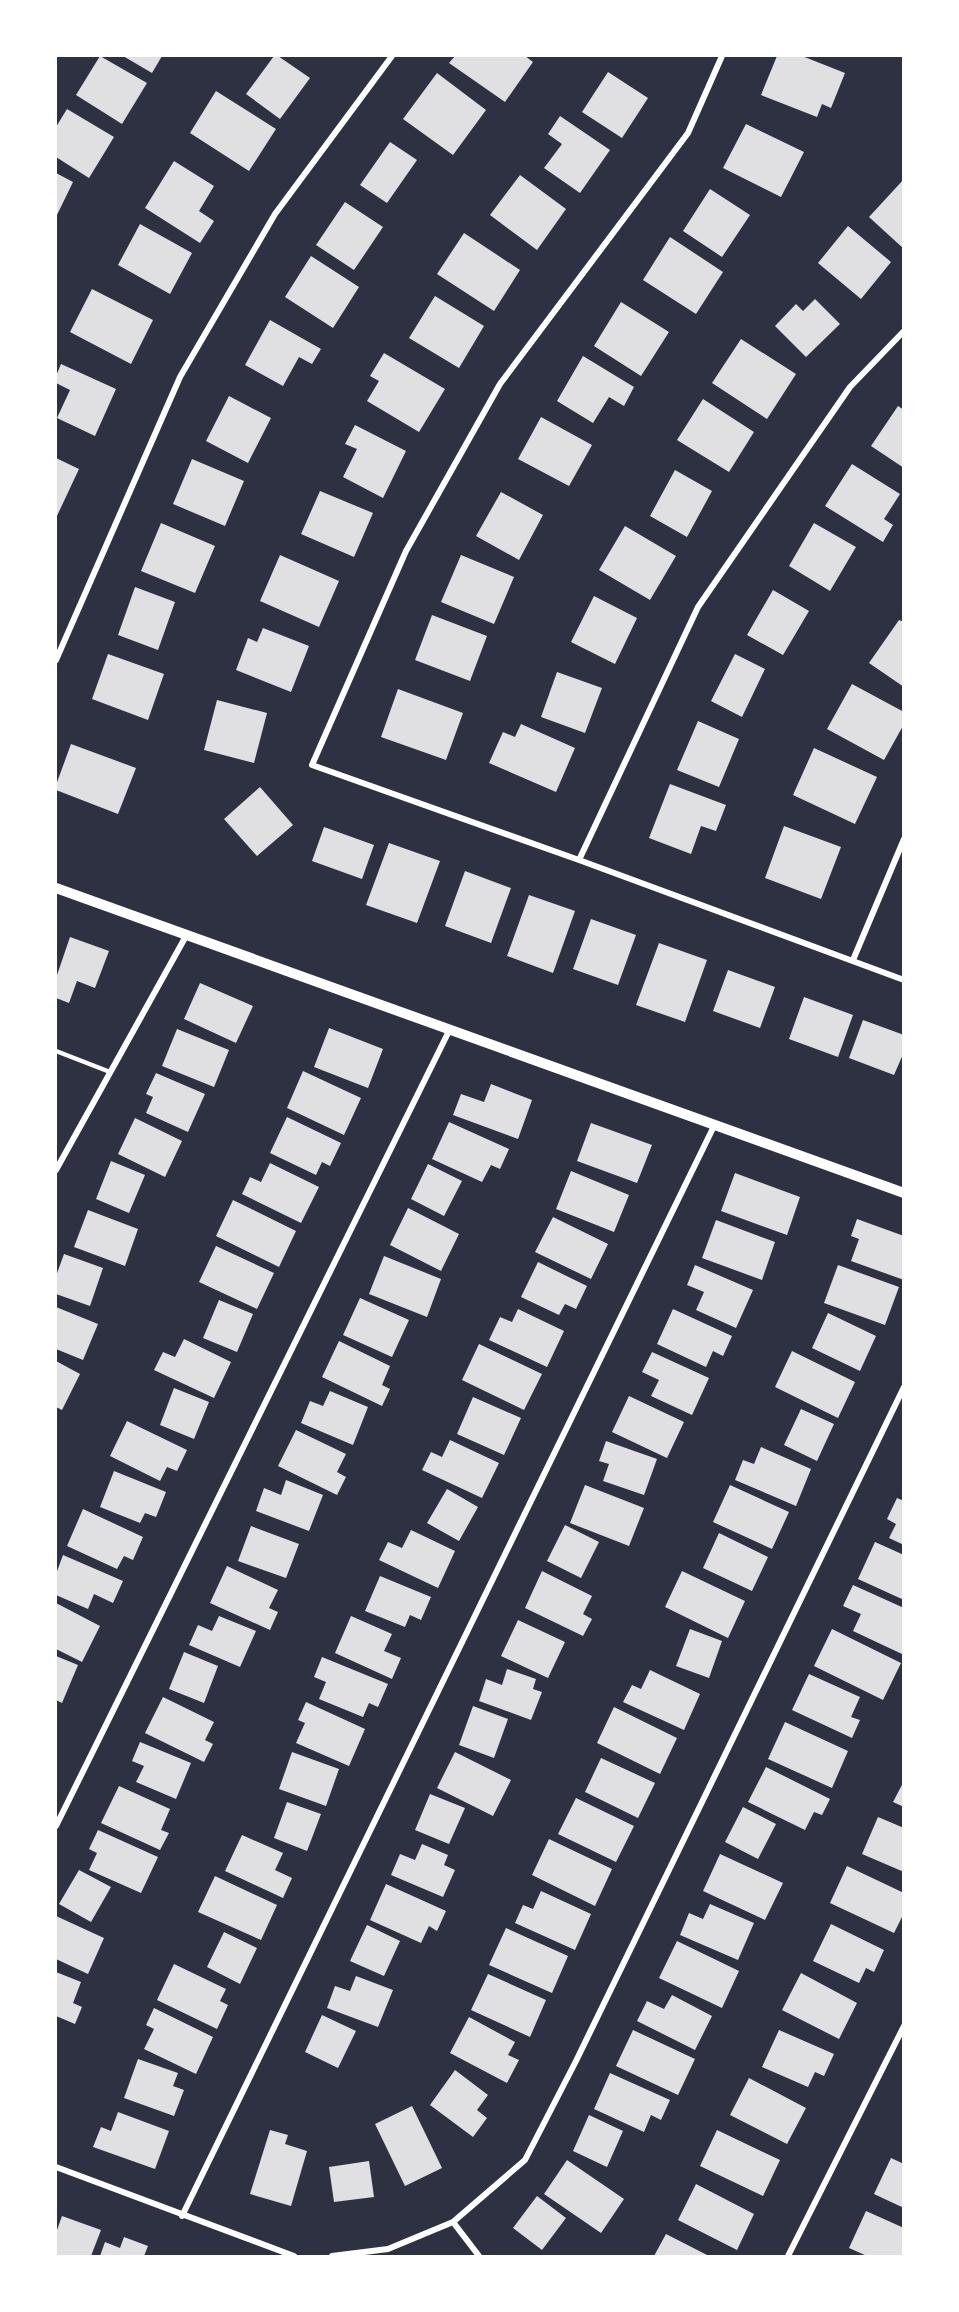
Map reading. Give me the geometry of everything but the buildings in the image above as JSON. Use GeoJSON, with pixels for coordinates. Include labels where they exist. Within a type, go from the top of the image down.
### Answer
{"type":"FeatureCollection","features":[{"type":"Feature","properties":{"kind":"street"},"geometry":{"type":"LineString","coordinates":[[56,660],[180,377],[276,214],[392,56]]}},
{"type":"Feature","properties":{"kind":"street"},"geometry":{"type":"LineString","coordinates":[[722,56],[688,132],[500,384],[406,551],[312,765],[579,860],[903,980]]}},
{"type":"Feature","properties":{"kind":"street"},"geometry":{"type":"LineString","coordinates":[[579,860],[698,607],[850,387],[903,331]]}},
{"type":"Feature","properties":{"kind":"street"},"geometry":{"type":"LineString","coordinates":[[853,960],[903,839]]}},
{"type":"Feature","properties":{"kind":"street"},"geometry":{"type":"LineString","coordinates":[[56,888],[903,1193]]}},
{"type":"Feature","properties":{"kind":"street"},"geometry":{"type":"LineString","coordinates":[[56,1170],[186,936]]}},
{"type":"Feature","properties":{"kind":"street"},"geometry":{"type":"LineString","coordinates":[[56,1826],[450,1031]]}},
{"type":"Feature","properties":{"kind":"street"},"geometry":{"type":"LineString","coordinates":[[182,2216],[716,1124]]}},
{"type":"Feature","properties":{"kind":"street"},"geometry":{"type":"LineString","coordinates":[[332,2256],[388,2249],[453,2222],[525,2160],[581,2051],[903,1387]]}},
{"type":"Feature","properties":{"kind":"street"},"geometry":{"type":"LineString","coordinates":[[788,2256],[903,2026]]}},
{"type":"Feature","properties":{"kind":"street"},"geometry":{"type":"LineString","coordinates":[[56,2167],[294,2256]]}},
{"type":"Feature","properties":{"kind":"street"},"geometry":{"type":"LineString","coordinates":[[453,2222],[479,2256]]}},
{"type":"Feature","properties":{"kind":"lane"},"geometry":{"type":"LineString","coordinates":[[56,1052],[110,1072]]}}]}
